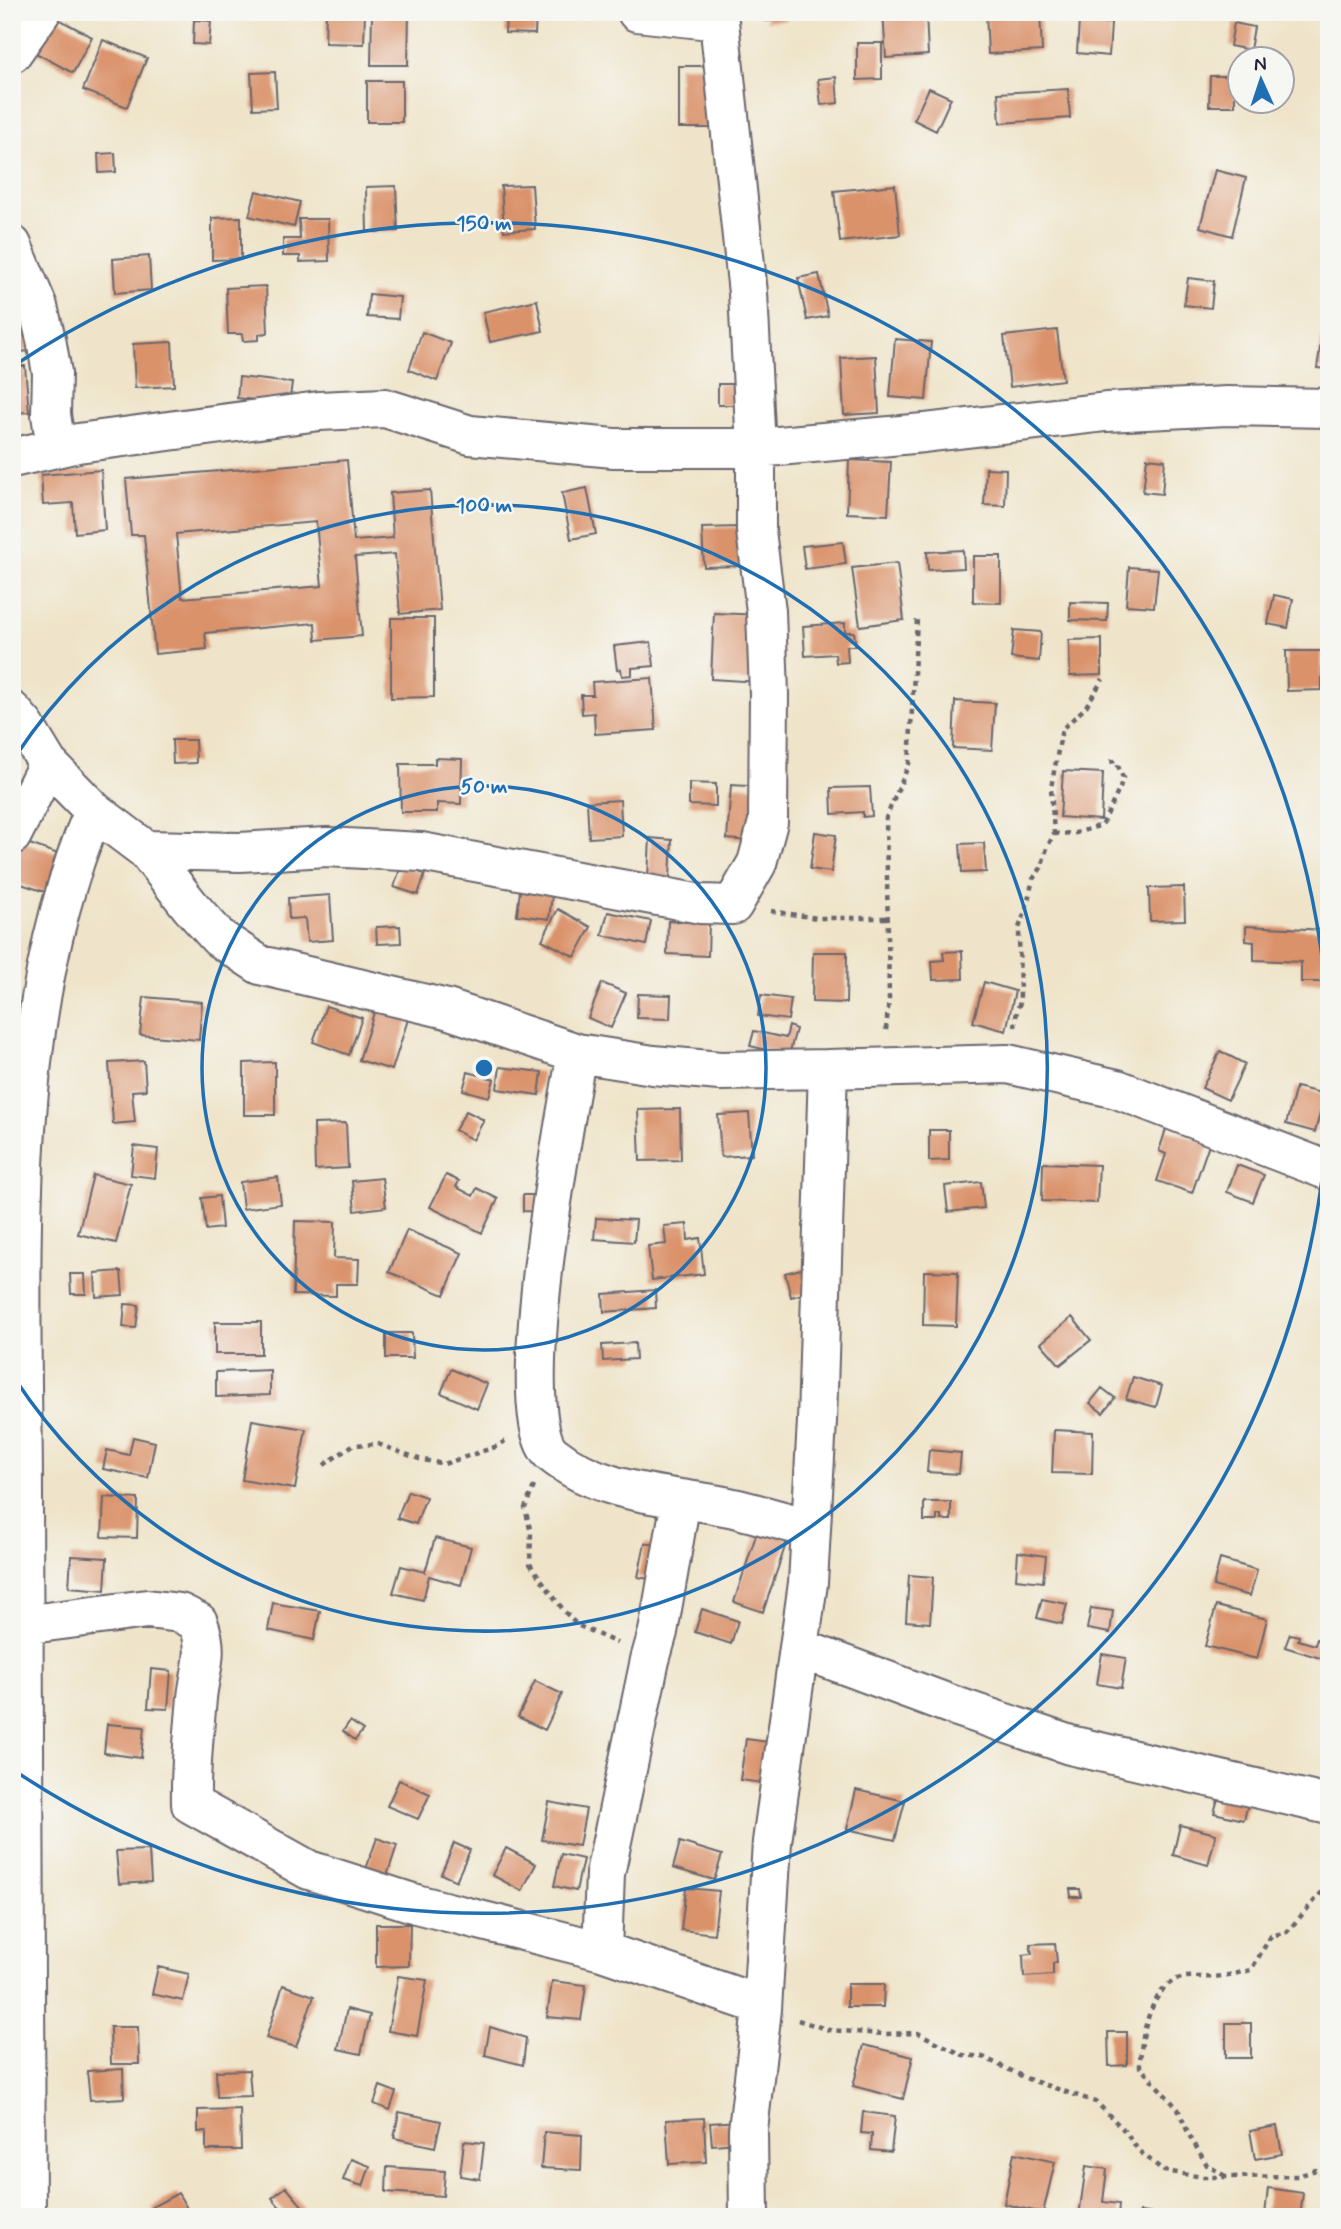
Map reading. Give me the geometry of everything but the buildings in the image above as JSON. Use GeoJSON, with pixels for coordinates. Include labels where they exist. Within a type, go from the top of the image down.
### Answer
{"type":"FeatureCollection","features":[{"type":"Feature","properties":{"kind":"street"},"geometry":{"type":"LineString","coordinates":[[12,53],[41,12]]}},
{"type":"Feature","properties":{"kind":"street"},"geometry":{"type":"LineString","coordinates":[[146,850],[240,852],[327,847],[421,852],[701,904],[733,905],[757,863],[768,822],[769,694],[766,611],[757,550],[756,448],[748,293],[719,17],[637,12]]}},
{"type":"Feature","properties":{"kind":"street"},"geometry":{"type":"LineString","coordinates":[[12,245],[38,307],[46,340],[52,373],[51,414],[56,448]]}},
{"type":"Feature","properties":{"kind":"street"},"geometry":{"type":"LineString","coordinates":[[12,458],[56,448],[319,411],[385,408],[470,435],[614,448],[756,448],[924,433],[1107,412],[1227,405],[1329,408]]}},
{"type":"Feature","properties":{"kind":"street"},"geometry":{"type":"LineString","coordinates":[[12,711],[26,726],[48,764],[94,811],[146,850],[219,938],[260,965],[447,1009],[577,1053],[653,1065],[720,1071],[1008,1064],[1117,1089],[1329,1171]]}},
{"type":"Feature","properties":{"kind":"street"},"geometry":{"type":"LineString","coordinates":[[12,835],[48,764]]}},
{"type":"Feature","properties":{"kind":"street"},"geometry":{"type":"LineString","coordinates":[[26,2217],[22,1212],[34,1047],[57,915],[94,811]]}},
{"type":"Feature","properties":{"kind":"street"},"geometry":{"type":"LineString","coordinates":[[577,1053],[552,1190],[535,1362],[542,1468],[646,1494],[738,1509],[810,1528]]}},
{"type":"Feature","properties":{"kind":"street"},"geometry":{"type":"LineString","coordinates":[[749,2217],[748,2130],[762,2009],[772,1842],[808,1583],[817,1421],[828,1069]]}},
{"type":"Feature","properties":{"kind":"street"},"geometry":{"type":"LineString","coordinates":[[602,1951],[605,1874],[650,1660],[659,1632],[681,1500]]}},
{"type":"Feature","properties":{"kind":"street"},"geometry":{"type":"LineString","coordinates":[[23,1625],[147,1609],[180,1613],[198,1622],[205,1640],[190,1779],[191,1804],[309,1871],[416,1904],[602,1951],[746,2000],[762,2009]]}},
{"type":"Feature","properties":{"kind":"street"},"geometry":{"type":"LineString","coordinates":[[799,1648],[952,1705],[1070,1745],[1329,1805]]}},
{"type":"Feature","properties":{"kind":"path"},"geometry":{"type":"LineString","coordinates":[[881,1068],[889,998],[886,818],[909,764],[917,619]]}},
{"type":"Feature","properties":{"kind":"path"},"geometry":{"type":"LineString","coordinates":[[1008,1064],[1012,1056],[1015,1021],[1020,1003],[1019,928],[1033,879],[1041,868],[1046,848],[1054,834],[1051,788],[1062,729],[1084,708],[1103,678]]}},
{"type":"Feature","properties":{"kind":"path"},"geometry":{"type":"LineString","coordinates":[[1054,834],[1076,833],[1102,825],[1123,778],[1116,761],[1108,762]]}},
{"type":"Feature","properties":{"kind":"path"},"geometry":{"type":"LineString","coordinates":[[733,905],[817,918],[889,918]]}},
{"type":"Feature","properties":{"kind":"path"},"geometry":{"type":"LineString","coordinates":[[324,1465],[353,1445],[378,1444],[419,1459],[444,1464],[498,1446],[517,1432],[540,1440],[542,1468],[525,1508],[531,1533],[530,1564],[577,1625],[650,1660]]}},
{"type":"Feature","properties":{"kind":"path"},"geometry":{"type":"LineString","coordinates":[[1226,2177],[1207,2165],[1189,2135],[1178,2109],[1140,2067],[1140,2044],[1149,2013],[1172,1981],[1182,1977],[1215,1977],[1251,1970],[1271,1936],[1287,1932],[1329,1884]]}},
{"type":"Feature","properties":{"kind":"path"},"geometry":{"type":"LineString","coordinates":[[762,2009],[829,2030],[883,2034],[918,2033],[963,2055],[983,2057],[1028,2079],[1096,2102],[1124,2129],[1139,2151],[1164,2171],[1203,2177],[1226,2177],[1298,2176],[1316,2170],[1329,2180]]}}]}
